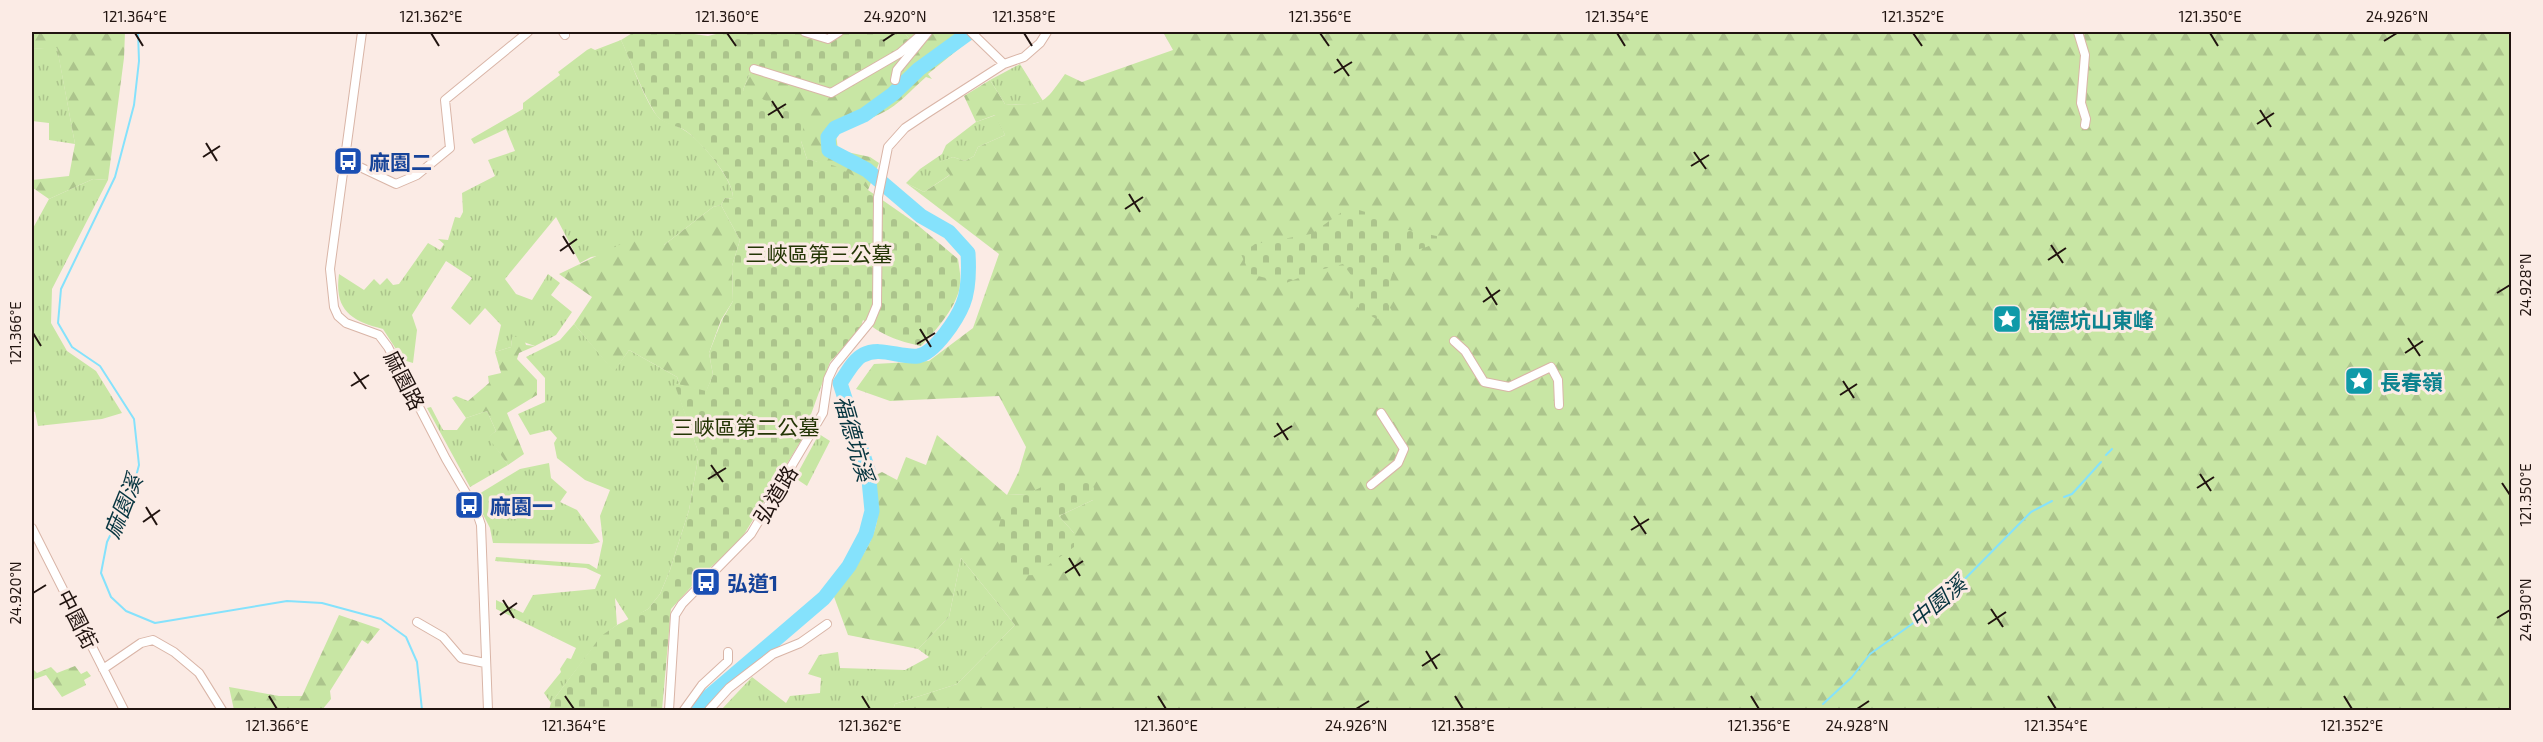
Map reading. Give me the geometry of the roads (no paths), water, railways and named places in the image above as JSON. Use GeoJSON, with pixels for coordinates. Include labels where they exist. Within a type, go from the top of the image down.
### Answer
{"type":"FeatureCollection","features":[{"type":"Feature","properties":{"kind":"street","name":"麻園路"},"geometry":{"type":"LineString","coordinates":[[362,32],[330,269],[334,307],[338,316],[346,323],[379,335],[388,347],[446,459],[476,510],[483,539],[488,711]]}},
{"type":"Feature","properties":{"kind":"street"},"geometry":{"type":"LineString","coordinates":[[345,160],[396,184],[417,176],[450,148],[445,100],[528,32]]}},
{"type":"Feature","properties":{"kind":"street"},"geometry":{"type":"LineString","coordinates":[[805,32],[828,39],[839,32]]}},
{"type":"Feature","properties":{"kind":"street"},"geometry":{"type":"LineString","coordinates":[[754,69],[831,93],[900,52],[924,32]]}},
{"type":"Feature","properties":{"kind":"street"},"geometry":{"type":"LineString","coordinates":[[895,80],[897,70],[928,32]]}},
{"type":"Feature","properties":{"kind":"street"},"geometry":{"type":"LineString","coordinates":[[974,34],[1004,64],[1024,57],[1040,43],[1047,32]]}},
{"type":"Feature","properties":{"kind":"street"},"geometry":{"type":"LineString","coordinates":[[2078,32],[2085,55],[2081,103],[2086,119],[2085,125]]}},
{"type":"Feature","properties":{"kind":"street","name":"弘道路"},"geometry":{"type":"LineString","coordinates":[[669,711],[675,615],[681,604],[751,534],[823,413],[828,379],[837,361],[870,322],[877,305],[878,197],[888,147],[905,128],[1004,64]]}},
{"type":"Feature","properties":{"kind":"street"},"geometry":{"type":"LineString","coordinates":[[1454,341],[1465,351],[1484,381],[1509,387],[1551,367],[1558,380],[1559,405]]}},
{"type":"Feature","properties":{"kind":"street"},"geometry":{"type":"LineString","coordinates":[[1371,485],[1398,463],[1404,449],[1381,413]]}},
{"type":"Feature","properties":{"kind":"street","name":"中園街"},"geometry":{"type":"LineString","coordinates":[[32,528],[124,711]]}},
{"type":"Feature","properties":{"kind":"street"},"geometry":{"type":"LineString","coordinates":[[417,622],[443,637],[461,658],[485,663]]}},
{"type":"Feature","properties":{"kind":"street"},"geometry":{"type":"LineString","coordinates":[[709,711],[729,688],[773,654],[800,644],[827,624]]}},
{"type":"Feature","properties":{"kind":"street"},"geometry":{"type":"LineString","coordinates":[[103,669],[141,643],[153,640],[174,652],[199,673],[222,711]]}},
{"type":"Feature","properties":{"kind":"street"},"geometry":{"type":"LineString","coordinates":[[684,711],[702,686],[728,661],[728,652]]}},
{"type":"Feature","properties":{"kind":"waterway","name":"麻園溪"},"geometry":{"type":"LineString","coordinates":[[138,32],[139,61],[134,105],[115,177],[61,289],[58,323],[72,347],[100,366],[134,419],[139,465],[133,488],[107,542],[101,573],[111,597],[126,611],[155,623],[287,601],[322,603],[381,619],[406,637],[417,662],[422,710]]}},
{"type":"Feature","properties":{"kind":"waterway","name":"福德坑溪"},"geometry":{"type":"LineString","coordinates":[[693,710],[824,598],[849,566],[866,534],[872,511],[868,470],[840,383],[856,360],[863,355],[876,352],[911,356],[925,354],[945,335],[963,304],[967,285],[968,253],[949,232],[921,216],[867,170],[829,150],[828,137],[835,128],[864,115],[893,94],[919,69],[970,32]]}},
{"type":"Feature","properties":{"kind":"waterway","name":"中園溪"},"geometry":{"type":"LineString","coordinates":[[2106,455],[2112,449]]}},
{"type":"Feature","properties":{"kind":"waterway","name":"中園溪"},"geometry":{"type":"LineString","coordinates":[[2064,497],[2072,494],[2101,462]]}},
{"type":"Feature","properties":{"kind":"waterway","name":"中園溪"},"geometry":{"type":"LineString","coordinates":[[1823,704],[1852,677],[1870,654],[1940,604],[2031,512],[2052,501]]}},
{"type":"Feature","properties":{"kind":"place","name":"麻園二"},"geometry":{"type":"Point","coordinates":[348,161]}},
{"type":"Feature","properties":{"kind":"place","name":"福德坑山東峰"},"geometry":{"type":"Point","coordinates":[2007,319]}},
{"type":"Feature","properties":{"kind":"place","name":"長春嶺"},"geometry":{"type":"Point","coordinates":[2359,381]}},
{"type":"Feature","properties":{"kind":"place","name":"麻園一"},"geometry":{"type":"Point","coordinates":[469,505]}},
{"type":"Feature","properties":{"kind":"place","name":"弘道1"},"geometry":{"type":"Point","coordinates":[706,582]}},
{"type":"Feature","properties":{"kind":"park label","name":"三峽區第三公墓"},"geometry":{"type":"Point","coordinates":[819,253]}},
{"type":"Feature","properties":{"kind":"park label","name":"三峽區第二公墓"},"geometry":{"type":"Point","coordinates":[746,426]}}]}
